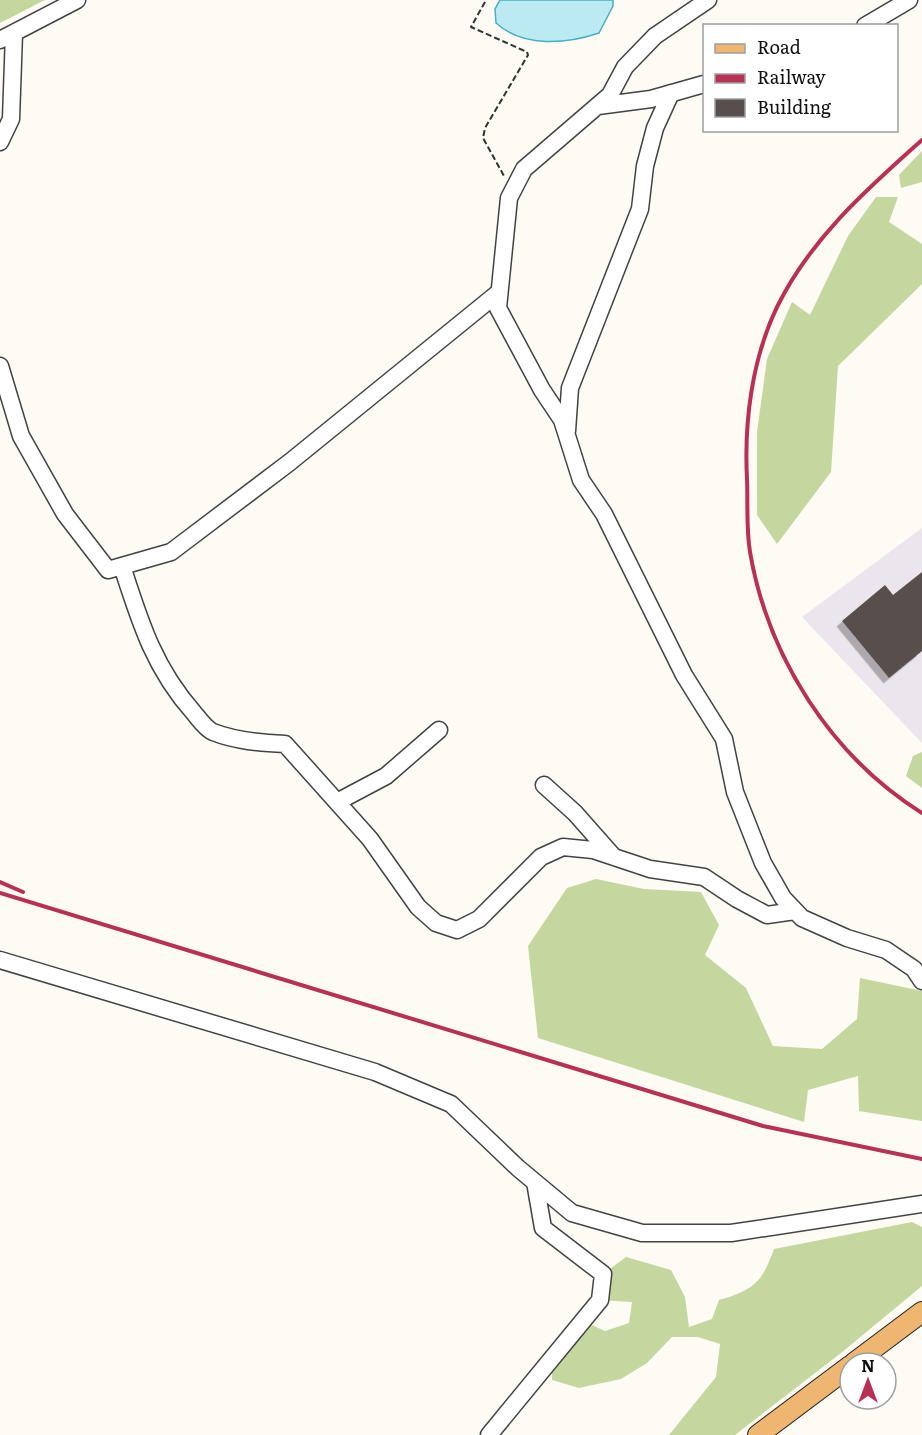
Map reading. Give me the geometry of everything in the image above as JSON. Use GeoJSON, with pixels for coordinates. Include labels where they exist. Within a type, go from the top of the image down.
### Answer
{"type":"FeatureCollection","features":[{"type":"Feature","properties":{"kind":"main road"},"geometry":{"type":"LineString","coordinates":[[870,1351],[922,1313]]}},
{"type":"Feature","properties":{"kind":"main road"},"geometry":{"type":"LineString","coordinates":[[758,1435],[838,1375]]}},
{"type":"Feature","properties":{"kind":"street"},"geometry":{"type":"LineString","coordinates":[[0,142],[11,119],[7,37],[77,0]]}},
{"type":"Feature","properties":{"kind":"street"},"geometry":{"type":"LineString","coordinates":[[708,0],[655,36],[625,68],[610,95],[524,169],[510,198],[498,308],[542,390],[562,420],[581,480],[604,514],[684,675],[724,739],[735,792],[763,863],[783,898],[802,918],[847,938],[886,950],[914,969],[922,981]]}},
{"type":"Feature","properties":{"kind":"street"},"geometry":{"type":"LineString","coordinates":[[868,24],[909,0]]}},
{"type":"Feature","properties":{"kind":"street"},"geometry":{"type":"LineString","coordinates":[[597,106],[651,99],[703,85]]}},
{"type":"Feature","properties":{"kind":"street"},"geometry":{"type":"LineString","coordinates":[[567,435],[570,388],[640,209],[645,166],[655,128],[670,93]]}},
{"type":"Feature","properties":{"kind":"street"},"geometry":{"type":"LineString","coordinates":[[0,366],[21,436],[65,514],[108,570],[171,552],[290,462],[498,293]]}},
{"type":"Feature","properties":{"kind":"street"},"geometry":{"type":"LineString","coordinates":[[123,566],[136,609],[160,668],[183,700],[211,731],[253,743],[285,744],[370,839],[418,907],[436,923],[457,930],[479,919],[541,857],[563,847],[593,850],[650,869],[704,877],[767,915],[795,910]]}},
{"type":"Feature","properties":{"kind":"street"},"geometry":{"type":"LineString","coordinates":[[337,802],[386,776],[439,730]]}},
{"type":"Feature","properties":{"kind":"street"},"geometry":{"type":"LineString","coordinates":[[544,785],[575,813],[613,856]]}},
{"type":"Feature","properties":{"kind":"street"},"geometry":{"type":"LineString","coordinates":[[0,960],[375,1072],[451,1104],[535,1182],[572,1212],[642,1233],[731,1233],[921,1205]]}},
{"type":"Feature","properties":{"kind":"street"},"geometry":{"type":"LineString","coordinates":[[489,1435],[600,1300],[603,1274],[543,1227],[535,1182]]}},
{"type":"Feature","properties":{"kind":"path"},"geometry":{"type":"LineString","coordinates":[[485,2],[471,27],[527,52],[528,56],[485,128],[483,138],[513,191]]}},
{"type":"Feature","properties":{"kind":"shaded area"},"geometry":{"type":"Polygon","coordinates":[[[922,528],[922,743],[802,617],[922,528]]]}},
{"type":"Feature","properties":{"kind":"green space"},"geometry":{"type":"Polygon","coordinates":[[[0,0],[45,0],[0,23],[0,0]]]}},
{"type":"Feature","properties":{"kind":"green space"},"geometry":{"type":"Polygon","coordinates":[[[922,151],[922,182],[901,188],[899,175],[922,151]]]}},
{"type":"Feature","properties":{"kind":"green space"},"geometry":{"type":"Polygon","coordinates":[[[876,197],[898,197],[889,222],[922,244],[922,284],[838,366],[831,472],[777,544],[757,515],[757,432],[767,359],[792,302],[810,315],[848,236],[876,197]]]}},
{"type":"Feature","properties":{"kind":"green space"},"geometry":{"type":"Polygon","coordinates":[[[922,752],[922,788],[906,776],[913,756],[922,752]]]}},
{"type":"Feature","properties":{"kind":"green space"},"geometry":{"type":"Polygon","coordinates":[[[596,879],[644,889],[701,892],[719,925],[705,955],[746,988],[773,1046],[822,1049],[857,1019],[860,978],[922,991],[922,1121],[859,1111],[858,1076],[808,1090],[804,1122],[538,1038],[528,946],[567,888],[596,879]]]}},
{"type":"Feature","properties":{"kind":"green space"},"geometry":{"type":"Polygon","coordinates":[[[912,1222],[922,1227],[922,1286],[843,1351],[838,1351],[838,1355],[735,1435],[669,1435],[716,1377],[720,1344],[698,1337],[672,1337],[647,1363],[621,1379],[579,1388],[552,1380],[552,1358],[583,1321],[605,1331],[629,1323],[632,1302],[600,1300],[603,1274],[626,1257],[671,1270],[685,1297],[689,1327],[712,1319],[719,1300],[740,1293],[755,1284],[765,1270],[774,1249],[912,1222]]]}},
{"type":"Feature","properties":{"kind":"water"},"geometry":{"type":"Polygon","coordinates":[[[500,0],[613,0],[613,6],[599,33],[573,40],[546,42],[519,37],[496,23],[495,9],[500,0]]]}},
{"type":"Feature","properties":{"kind":"building"},"geometry":{"type":"Polygon","coordinates":[[[922,572],[922,651],[889,678],[842,621],[885,585],[893,595],[922,572]]]}},
{"type":"Feature","properties":{"kind":"railway"},"geometry":{"type":"LineString","coordinates":[[922,140],[841,216],[806,259],[777,307],[768,327],[756,369],[749,413],[746,457],[750,552],[759,591],[788,666],[832,733],[859,763],[889,790],[922,813]]}},
{"type":"Feature","properties":{"kind":"railway"},"geometry":{"type":"LineString","coordinates":[[0,882],[23,892]]}},
{"type":"Feature","properties":{"kind":"railway"},"geometry":{"type":"LineString","coordinates":[[0,893],[763,1126],[922,1159]]}}]}
